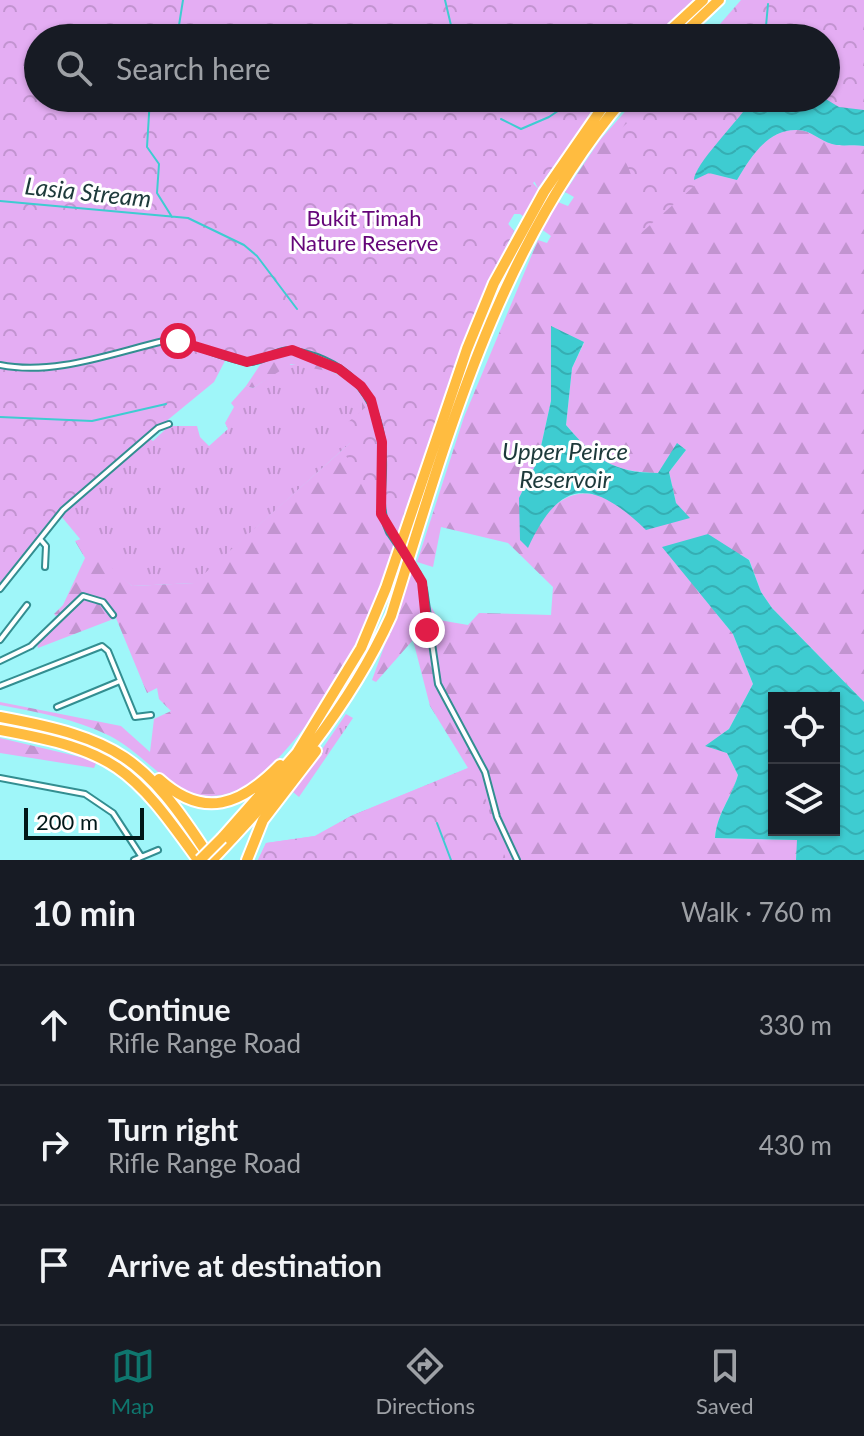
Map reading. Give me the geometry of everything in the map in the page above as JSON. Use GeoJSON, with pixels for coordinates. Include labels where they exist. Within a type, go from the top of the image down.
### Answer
{"type":"FeatureCollection","features":[{"type":"Feature","properties":{"kind":"highway"},"geometry":{"type":"LineString","coordinates":[[677,24],[703,0]]}},
{"type":"Feature","properties":{"kind":"highway"},"geometry":{"type":"LineString","coordinates":[[694,24],[719,0]]}},
{"type":"Feature","properties":{"kind":"highway"},"geometry":{"type":"LineString","coordinates":[[122,754],[163,792],[211,860],[306,739],[368,634],[467,349],[494,283],[544,192],[599,112]]}},
{"type":"Feature","properties":{"kind":"highway"},"geometry":{"type":"LineString","coordinates":[[247,860],[263,820],[338,718],[391,616],[461,398],[508,279],[571,168],[613,112]]}},
{"type":"Feature","properties":{"kind":"highway"},"geometry":{"type":"LineString","coordinates":[[0,730],[80,747],[122,769],[146,790],[196,858],[225,840],[288,776],[345,701]]}},
{"type":"Feature","properties":{"kind":"highway"},"geometry":{"type":"LineString","coordinates":[[0,717],[74,732],[135,757],[181,796],[214,804],[231,801],[252,789],[306,739]]}},
{"type":"Feature","properties":{"kind":"street"},"geometry":{"type":"LineString","coordinates":[[0,365],[34,368],[63,365],[178,341],[247,362],[283,350],[313,357],[352,377],[371,400],[382,442],[380,503],[389,532],[422,582],[438,684],[485,772],[497,817],[517,860]]}},
{"type":"Feature","properties":{"kind":"street"},"geometry":{"type":"LineString","coordinates":[[0,589],[69,504],[158,428],[169,424]]}},
{"type":"Feature","properties":{"kind":"street"},"geometry":{"type":"LineString","coordinates":[[40,539],[46,546],[45,567]]}},
{"type":"Feature","properties":{"kind":"street"},"geometry":{"type":"LineString","coordinates":[[0,661],[31,646],[83,596],[103,602],[113,615]]}},
{"type":"Feature","properties":{"kind":"street"},"geometry":{"type":"LineString","coordinates":[[0,640],[27,605]]}},
{"type":"Feature","properties":{"kind":"street"},"geometry":{"type":"LineString","coordinates":[[0,686],[100,646],[107,650],[135,717],[151,715]]}},
{"type":"Feature","properties":{"kind":"street"},"geometry":{"type":"LineString","coordinates":[[57,707],[120,681]]}},
{"type":"Feature","properties":{"kind":"street"},"geometry":{"type":"LineString","coordinates":[[0,778],[85,794],[113,813],[141,856]]}},
{"type":"Feature","properties":{"kind":"street"},"geometry":{"type":"LineString","coordinates":[[134,860],[158,850]]}},
{"type":"Feature","properties":{"kind":"green space","name":"Bukit Timah Nature Reserve"},"geometry":{"type":"Polygon","coordinates":[[[0,0],[693,0],[668,24],[24,24],[24,112],[592,112],[538,188],[534,181],[508,224],[514,231],[477,307],[394,546],[343,450],[350,443],[347,423],[373,401],[358,381],[336,362],[310,350],[284,348],[252,356],[228,355],[214,382],[64,505],[0,586],[0,0]]]}},
{"type":"Feature","properties":{"kind":"green space"},"geometry":{"type":"Polygon","coordinates":[[[741,0],[864,0],[864,146],[832,144],[803,130],[778,134],[761,146],[737,180],[709,173],[641,233],[632,176],[610,138],[640,112],[840,112],[840,24],[720,24],[741,0]]]}},
{"type":"Feature","properties":{"kind":"green space"},"geometry":{"type":"Polygon","coordinates":[[[583,112],[592,112],[538,188],[568,206],[574,197],[565,192],[600,140],[625,112],[740,112],[709,173],[737,180],[761,146],[787,131],[803,130],[836,145],[864,146],[864,702],[772,608],[761,592],[749,559],[663,547],[733,634],[753,684],[729,729],[706,746],[727,753],[738,775],[718,821],[715,838],[798,840],[796,860],[258,860],[266,843],[315,836],[351,816],[468,768],[430,706],[413,640],[376,682],[372,680],[411,573],[439,620],[468,625],[479,613],[551,615],[553,587],[508,543],[441,527],[433,567],[417,562],[464,417],[538,240],[547,243],[551,236],[520,214],[514,214],[508,224],[514,231],[458,356],[386,574],[366,622],[316,712],[268,768],[252,782],[233,792],[212,796],[198,794],[172,782],[123,744],[97,730],[42,713],[0,705],[0,702],[121,726],[150,752],[154,719],[171,711],[159,699],[157,688],[147,693],[116,618],[38,648],[37,644],[57,617],[54,614],[63,605],[85,558],[75,541],[81,539],[132,586],[194,583],[350,443],[347,423],[362,411],[362,394],[337,373],[291,364],[253,388],[246,386],[262,362],[260,357],[248,359],[251,352],[583,112]],[[551,326],[551,401],[538,460],[519,498],[543,516],[564,499],[584,494],[605,498],[628,513],[676,503],[669,472],[686,450],[678,444],[658,473],[628,470],[596,455],[566,425],[572,368],[584,343],[551,326]]]}},
{"type":"Feature","properties":{"kind":"green space"},"geometry":{"type":"Polygon","coordinates":[[[287,365],[308,365],[328,370],[362,394],[362,411],[350,443],[195,583],[132,586],[90,551],[61,516],[149,438],[153,441],[169,426],[197,426],[200,437],[209,446],[228,429],[225,423],[234,407],[231,403],[246,386],[253,388],[287,365]]]}},
{"type":"Feature","properties":{"kind":"green space"},"geometry":{"type":"Polygon","coordinates":[[[346,714],[353,718],[299,797],[293,792],[346,714]]]}},
{"type":"Feature","properties":{"kind":"green space"},"geometry":{"type":"Polygon","coordinates":[[[0,738],[97,761],[94,768],[0,753],[0,738]]]}},
{"type":"Feature","properties":{"kind":"green space"},"geometry":{"type":"Polygon","coordinates":[[[473,766],[507,860],[258,860],[266,843],[315,836],[351,816],[473,766]]]}},
{"type":"Feature","properties":{"kind":"water"},"geometry":{"type":"Polygon","coordinates":[[[840,107],[864,110],[864,146],[836,145],[803,130],[787,131],[761,146],[737,180],[709,173],[694,180],[708,154],[742,112],[840,112],[840,107]]]}},
{"type":"Feature","properties":{"kind":"water","name":"Upper Peirce Reservoir"},"geometry":{"type":"Polygon","coordinates":[[[551,326],[584,342],[572,368],[566,425],[596,455],[616,467],[629,470],[658,473],[677,443],[686,450],[669,472],[676,503],[690,518],[646,530],[609,501],[593,494],[579,493],[565,498],[552,508],[528,548],[520,540],[519,498],[538,460],[551,401],[551,326]]]}},
{"type":"Feature","properties":{"kind":"water","name":"Upper Peirce Reservoir"},"geometry":{"type":"Polygon","coordinates":[[[708,534],[749,560],[761,592],[772,608],[864,702],[864,860],[796,860],[797,840],[715,838],[718,821],[738,775],[727,753],[705,746],[729,729],[753,684],[733,634],[662,547],[708,534]]]}},
{"type":"Feature","properties":{"kind":"waterway","name":"Lasia Stream"},"geometry":{"type":"LineString","coordinates":[[179,24],[183,0]]}},
{"type":"Feature","properties":{"kind":"waterway"},"geometry":{"type":"LineString","coordinates":[[445,0],[451,24]]}},
{"type":"Feature","properties":{"kind":"waterway"},"geometry":{"type":"LineString","coordinates":[[766,24],[768,4]]}},
{"type":"Feature","properties":{"kind":"waterway","name":"Lasia Stream"},"geometry":{"type":"LineString","coordinates":[[149,112],[147,147],[159,164],[157,193],[172,217]]}},
{"type":"Feature","properties":{"kind":"waterway"},"geometry":{"type":"LineString","coordinates":[[501,119],[521,129],[556,112]]}},
{"type":"Feature","properties":{"kind":"waterway","name":"Lasia Stream"},"geometry":{"type":"LineString","coordinates":[[0,201],[188,218],[244,245],[257,256],[297,309]]}},
{"type":"Feature","properties":{"kind":"waterway"},"geometry":{"type":"LineString","coordinates":[[0,417],[92,421],[166,404]]}},
{"type":"Feature","properties":{"kind":"waterway"},"geometry":{"type":"LineString","coordinates":[[437,823],[451,860]]}},
{"type":"Feature","properties":{"kind":"route"},"geometry":{"type":"LineString","coordinates":[[178,341],[247,362],[292,350],[339,369],[361,386],[371,400],[382,442],[381,514],[389,532],[422,582],[427,630]]}}]}
